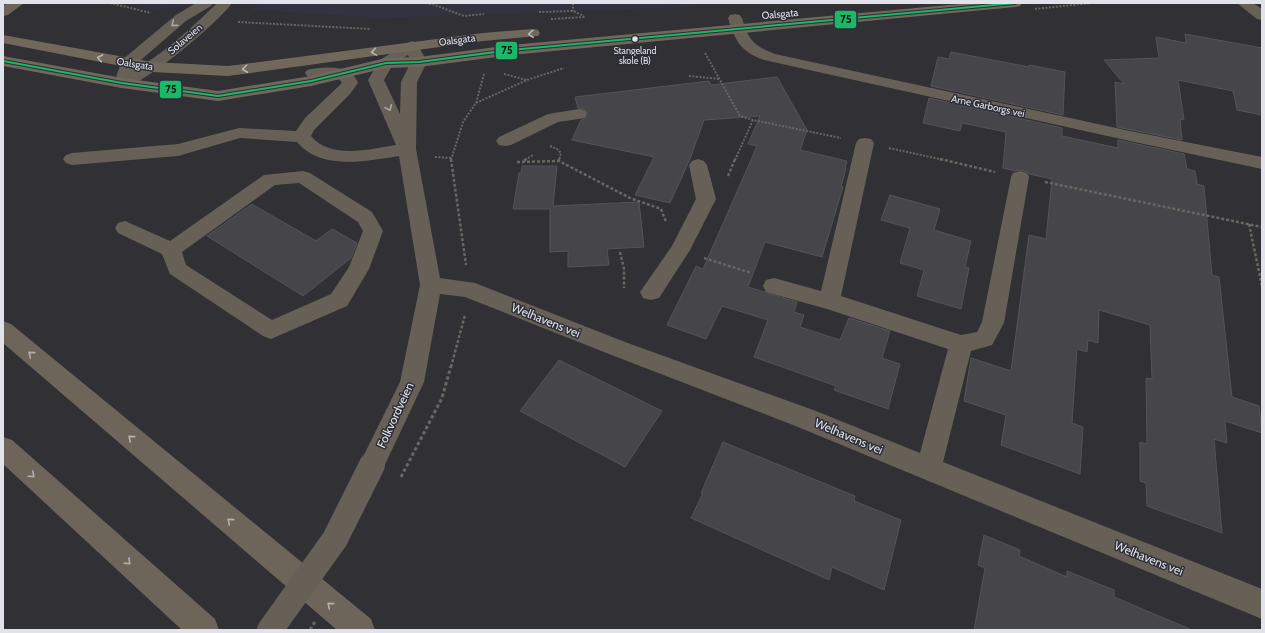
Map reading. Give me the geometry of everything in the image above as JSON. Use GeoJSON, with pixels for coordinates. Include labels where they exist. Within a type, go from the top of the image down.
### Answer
{"type":"FeatureCollection","features":[{"type":"Feature","properties":{"kind":"highway"},"geometry":{"type":"LineString","coordinates":[[3,12],[17,3]]}},
{"type":"Feature","properties":{"kind":"highway"},"geometry":{"type":"LineString","coordinates":[[3,330],[360,630]]}},
{"type":"Feature","properties":{"kind":"highway"},"geometry":{"type":"LineString","coordinates":[[3,448],[204,630]]}},
{"type":"Feature","properties":{"kind":"main road","name":"Oalsgata"},"geometry":{"type":"LineString","coordinates":[[3,61],[122,83],[218,96],[310,81],[386,63],[419,62],[914,3]]}},
{"type":"Feature","properties":{"kind":"main road","name":"Oalsgata"},"geometry":{"type":"LineString","coordinates":[[3,40],[152,67],[228,71],[483,37],[737,24],[1015,3]]}},
{"type":"Feature","properties":{"kind":"street","name":"Solaveien"},"geometry":{"type":"LineString","coordinates":[[128,63],[181,18],[206,3]]}},
{"type":"Feature","properties":{"kind":"street","name":"Solaveien"},"geometry":{"type":"LineString","coordinates":[[122,83],[152,67],[208,20],[225,3]]}},
{"type":"Feature","properties":{"kind":"street"},"geometry":{"type":"LineString","coordinates":[[1244,3],[1262,16]]}},
{"type":"Feature","properties":{"kind":"street","name":"Arne Garborgs vei"},"geometry":{"type":"LineString","coordinates":[[737,24],[746,45],[759,54],[779,60],[1262,163]]}},
{"type":"Feature","properties":{"kind":"street"},"geometry":{"type":"LineString","coordinates":[[412,46],[419,62]]}},
{"type":"Feature","properties":{"kind":"street","name":"Folkvordveien"},"geometry":{"type":"LineString","coordinates":[[407,149],[376,80],[386,63],[412,46]]}},
{"type":"Feature","properties":{"kind":"street","name":"Folkvordveien"},"geometry":{"type":"LineString","coordinates":[[270,630],[335,540],[412,382],[431,285],[407,149],[409,82],[419,62]]}},
{"type":"Feature","properties":{"kind":"street"},"geometry":{"type":"LineString","coordinates":[[122,83],[128,63]]}},
{"type":"Feature","properties":{"kind":"street"},"geometry":{"type":"LineString","coordinates":[[314,73],[338,73],[347,77],[350,83],[345,91],[306,127],[302,137],[305,143],[314,149],[334,156],[357,156],[407,149]]}},
{"type":"Feature","properties":{"kind":"street"},"geometry":{"type":"LineString","coordinates":[[504,141],[554,118],[579,114]]}},
{"type":"Feature","properties":{"kind":"street"},"geometry":{"type":"LineString","coordinates":[[72,159],[178,150],[239,133],[302,137]]}},
{"type":"Feature","properties":{"kind":"street"},"geometry":{"type":"LineString","coordinates":[[829,301],[866,143]]}},
{"type":"Feature","properties":{"kind":"street"},"geometry":{"type":"LineString","coordinates":[[171,250],[272,179],[302,177],[334,156]]}},
{"type":"Feature","properties":{"kind":"street"},"geometry":{"type":"LineString","coordinates":[[651,292],[680,250],[706,199],[698,165]]}},
{"type":"Feature","properties":{"kind":"street"},"geometry":{"type":"LineString","coordinates":[[125,228],[171,250],[177,269],[271,330],[339,300],[359,269],[373,231],[365,217],[302,177]]}},
{"type":"Feature","properties":{"kind":"street"},"geometry":{"type":"LineString","coordinates":[[774,286],[829,301],[960,344],[984,339],[993,324],[1020,177]]}},
{"type":"Feature","properties":{"kind":"street","name":"Welhavens vei"},"geometry":{"type":"LineString","coordinates":[[431,285],[467,289],[617,348],[807,419],[1262,604]]}},
{"type":"Feature","properties":{"kind":"street"},"geometry":{"type":"LineString","coordinates":[[928,469],[960,344]]}},
{"type":"Feature","properties":{"kind":"path"},"geometry":{"type":"LineString","coordinates":[[110,3],[155,14]]}},
{"type":"Feature","properties":{"kind":"path"},"geometry":{"type":"LineString","coordinates":[[422,3],[432,4],[464,16]]}},
{"type":"Feature","properties":{"kind":"path"},"geometry":{"type":"LineString","coordinates":[[573,3],[574,11]]}},
{"type":"Feature","properties":{"kind":"path"},"geometry":{"type":"LineString","coordinates":[[703,48],[740,116],[753,120]]}},
{"type":"Feature","properties":{"kind":"path"},"geometry":{"type":"LineString","coordinates":[[466,272],[451,158],[463,122],[476,103],[486,68]]}},
{"type":"Feature","properties":{"kind":"path"},"geometry":{"type":"LineString","coordinates":[[689,76],[720,79]]}},
{"type":"Feature","properties":{"kind":"path"},"geometry":{"type":"LineString","coordinates":[[547,147],[551,146],[561,153],[559,160]]}},
{"type":"Feature","properties":{"kind":"path"},"geometry":{"type":"LineString","coordinates":[[523,162],[537,152]]}},
{"type":"Feature","properties":{"kind":"path"},"geometry":{"type":"LineString","coordinates":[[429,157],[451,158]]}},
{"type":"Feature","properties":{"kind":"path"},"geometry":{"type":"LineString","coordinates":[[516,162],[559,160],[630,198],[661,209],[664,219],[680,250],[757,275],[774,286]]}},
{"type":"Feature","properties":{"kind":"path"},"geometry":{"type":"LineString","coordinates":[[1020,177],[1262,227]]}},
{"type":"Feature","properties":{"kind":"path"},"geometry":{"type":"LineString","coordinates":[[1249,224],[1262,286]]}},
{"type":"Feature","properties":{"kind":"path"},"geometry":{"type":"LineString","coordinates":[[620,252],[624,269],[624,289]]}},
{"type":"Feature","properties":{"kind":"shaded area"},"geometry":{"type":"Polygon","coordinates":[[[126,3],[197,3],[192,6],[147,10],[126,3]]]}},
{"type":"Feature","properties":{"kind":"shaded area"},"geometry":{"type":"Polygon","coordinates":[[[258,3],[702,3],[695,7],[380,18],[251,10],[258,3]]]}},
{"type":"Feature","properties":{"kind":"building"},"geometry":{"type":"Polygon","coordinates":[[[1185,34],[1262,48],[1262,115],[1237,110],[1233,91],[1178,80],[1184,119],[1180,120],[1182,140],[1117,127],[1115,82],[1124,84],[1104,60],[1159,58],[1156,37],[1186,43],[1185,34]]]}},
{"type":"Feature","properties":{"kind":"building"},"geometry":{"type":"Polygon","coordinates":[[[951,52],[1029,67],[1029,65],[1065,72],[1063,115],[931,86],[938,57],[949,59],[951,52]]]}},
{"type":"Feature","properties":{"kind":"building"},"geometry":{"type":"Polygon","coordinates":[[[777,77],[807,130],[800,150],[847,161],[841,187],[843,187],[822,257],[765,242],[748,287],[797,302],[794,312],[804,315],[800,327],[840,340],[849,318],[890,331],[882,358],[900,364],[888,409],[834,390],[836,386],[754,357],[768,320],[722,306],[706,339],[667,325],[696,266],[703,269],[757,146],[748,144],[760,116],[704,120],[690,159],[670,203],[635,195],[654,157],[572,140],[581,120],[585,119],[588,115],[585,109],[578,108],[575,97],[709,81],[711,85],[777,77]]]}},
{"type":"Feature","properties":{"kind":"building"},"geometry":{"type":"Polygon","coordinates":[[[929,98],[1062,128],[1062,136],[1118,148],[1118,140],[1184,154],[1187,169],[1195,171],[1197,184],[1204,186],[1212,275],[1219,277],[1232,397],[1259,406],[1262,433],[1225,421],[1227,443],[1214,439],[1222,533],[1147,506],[1146,483],[1140,481],[1140,442],[1147,444],[1146,378],[1152,379],[1150,325],[1099,310],[1098,343],[1088,340],[1087,352],[1077,349],[1072,423],[1083,427],[1080,474],[1001,445],[1006,415],[964,401],[971,358],[1011,371],[1029,235],[1046,239],[1052,179],[1029,174],[1020,170],[1015,171],[1003,168],[1006,132],[962,123],[960,131],[923,123],[929,98]]]}},
{"type":"Feature","properties":{"kind":"building"},"geometry":{"type":"Polygon","coordinates":[[[522,166],[557,166],[553,206],[639,202],[644,247],[607,249],[609,265],[568,267],[568,251],[550,252],[550,209],[513,209],[519,173],[521,173],[522,166]]]}},
{"type":"Feature","properties":{"kind":"building"},"geometry":{"type":"Polygon","coordinates":[[[890,195],[940,209],[934,230],[971,241],[965,267],[969,268],[961,309],[917,296],[924,270],[900,263],[910,228],[881,220],[890,195]]]}},
{"type":"Feature","properties":{"kind":"building"},"geometry":{"type":"Polygon","coordinates":[[[252,204],[316,241],[332,229],[357,243],[351,258],[303,296],[207,236],[252,204]]]}},
{"type":"Feature","properties":{"kind":"building"},"geometry":{"type":"Polygon","coordinates":[[[559,360],[662,411],[625,467],[520,411],[559,360]]]}},
{"type":"Feature","properties":{"kind":"building"},"geometry":{"type":"Polygon","coordinates":[[[723,442],[855,496],[854,501],[901,520],[884,590],[832,567],[829,580],[691,518],[703,493],[701,493],[723,442]]]}},
{"type":"Feature","properties":{"kind":"building"},"geometry":{"type":"Polygon","coordinates":[[[984,535],[1020,550],[1019,556],[1067,577],[1067,571],[1114,590],[1114,597],[1192,630],[974,630],[985,568],[978,565],[984,535]]]}},
{"type":"Feature","properties":{"kind":"transit line","name":"75"},"geometry":{"type":"LineString","coordinates":[[3,61],[122,83],[218,96],[311,81],[386,63],[419,62],[511,50],[1015,3]]}},
{"type":"Feature","properties":{"kind":"place","name":"Stangeland skole (B)"},"geometry":{"type":"Point","coordinates":[635,39]}}]}
